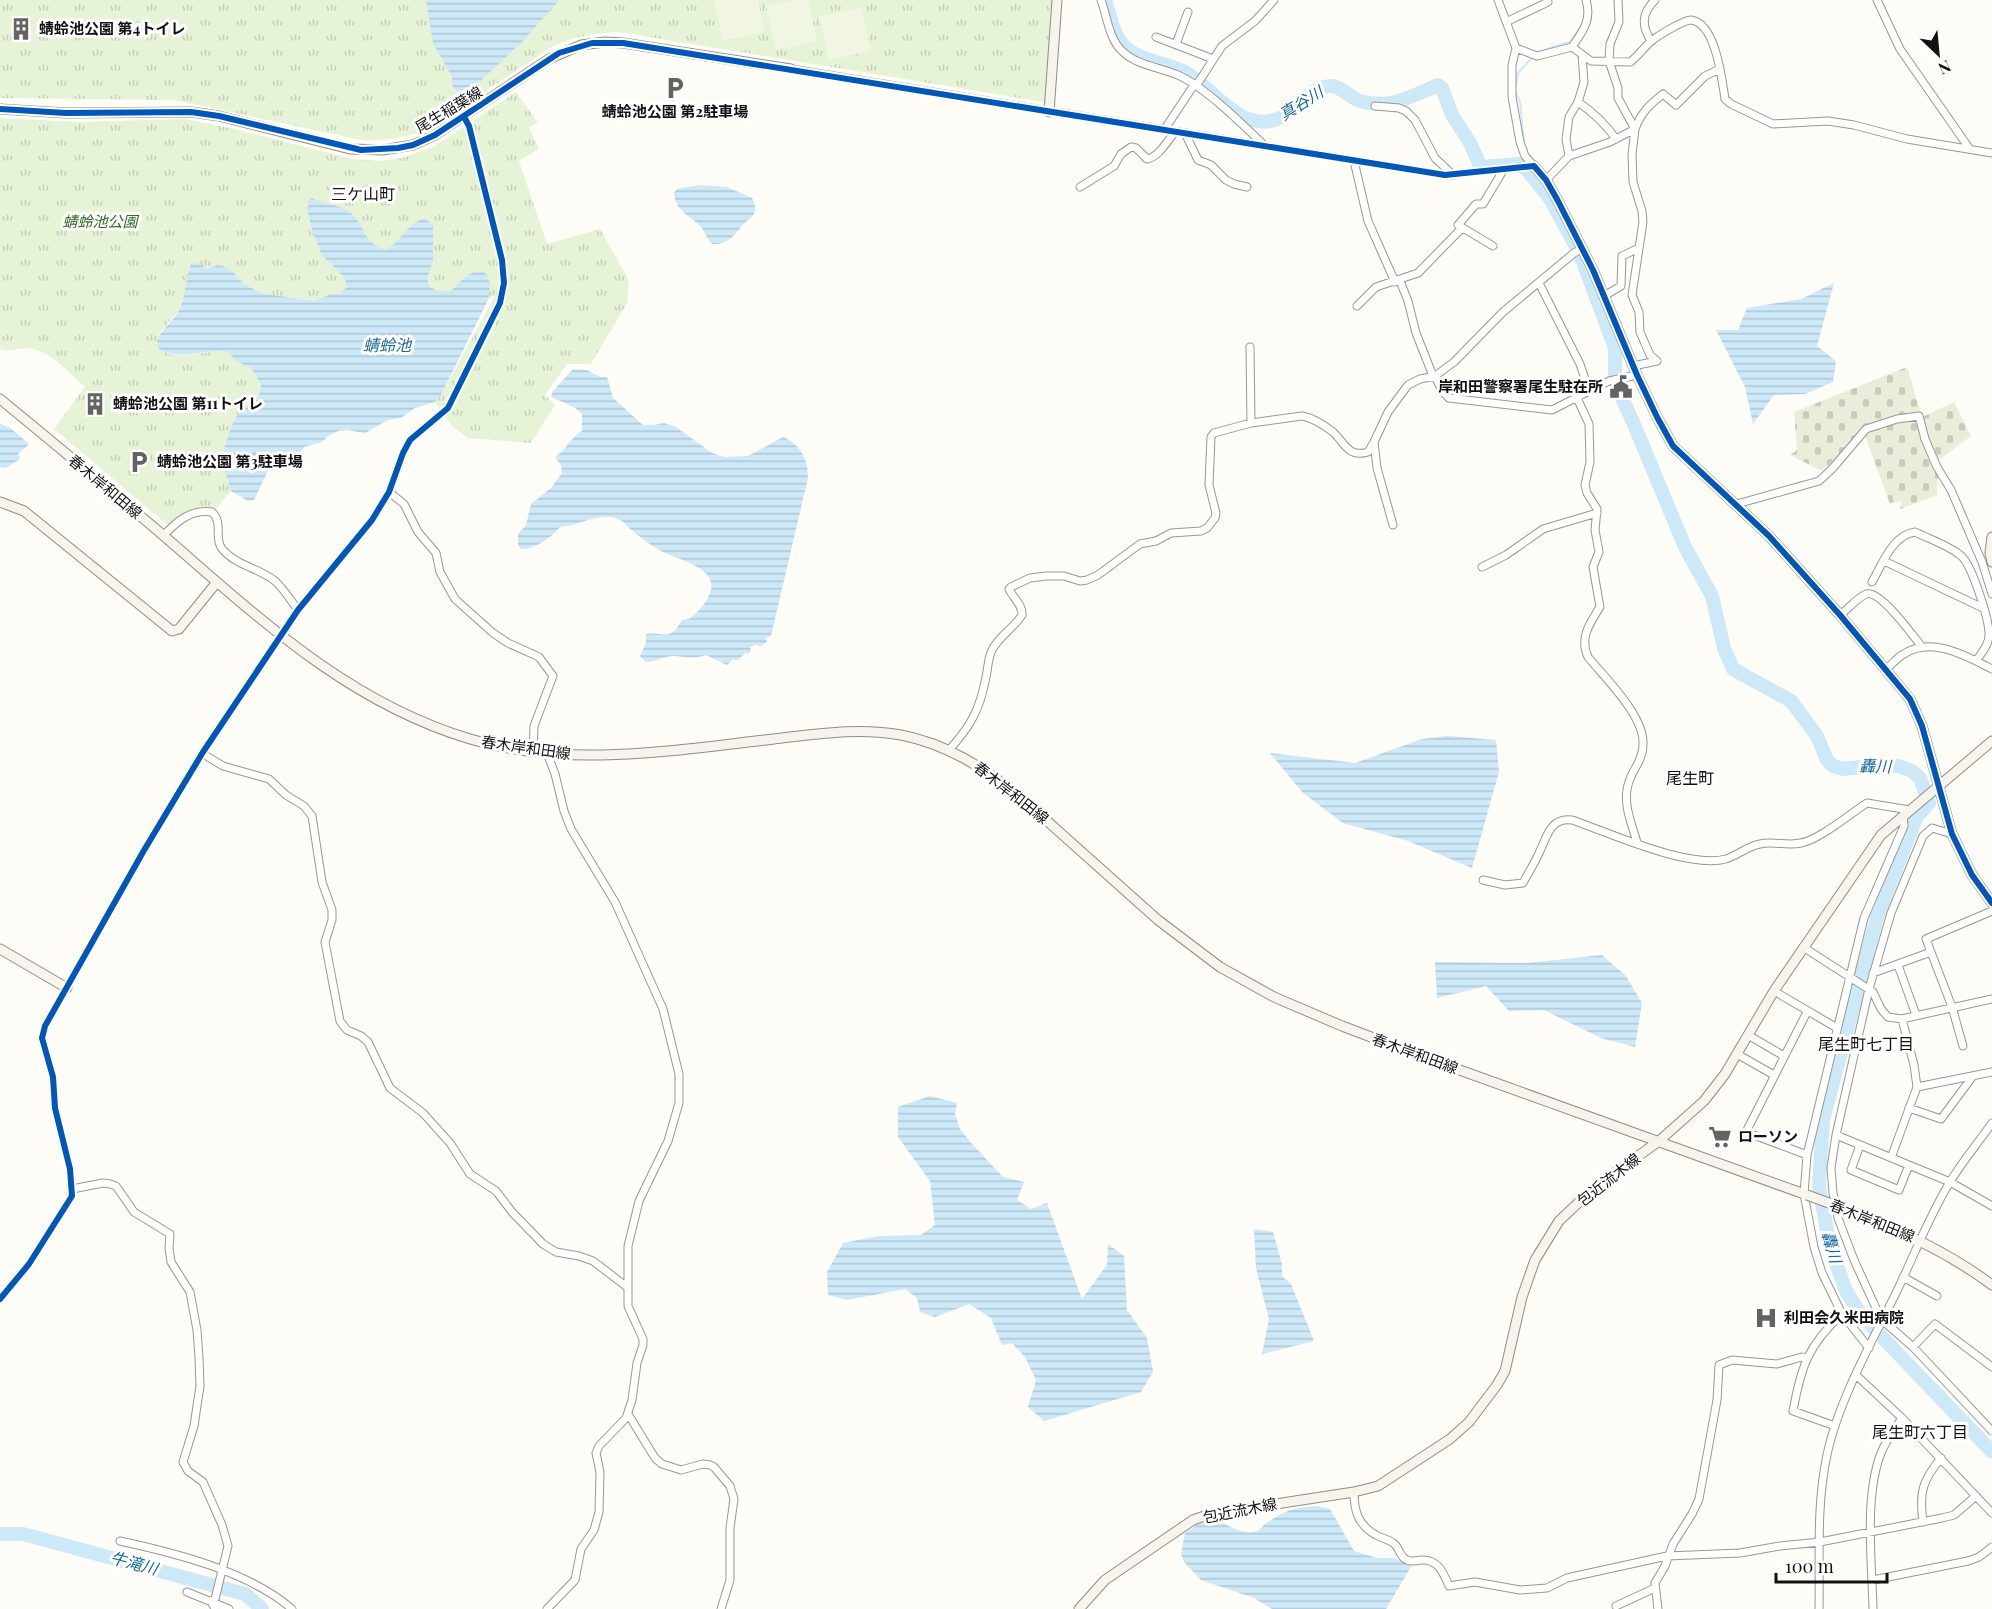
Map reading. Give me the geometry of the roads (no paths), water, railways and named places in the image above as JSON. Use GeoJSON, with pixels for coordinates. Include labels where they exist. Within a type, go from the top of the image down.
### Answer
{"type":"FeatureCollection","features":[{"type":"Feature","properties":{"kind":"street"},"geometry":{"type":"LineString","coordinates":[[1049,112],[1057,0]]}},
{"type":"Feature","properties":{"kind":"street"},"geometry":{"type":"LineString","coordinates":[[1101,0],[1112,35],[1120,50],[1130,58],[1180,76],[1195,85],[1265,146]]}},
{"type":"Feature","properties":{"kind":"street"},"geometry":{"type":"LineString","coordinates":[[1164,130],[1221,46],[1255,21],[1274,0]]}},
{"type":"Feature","properties":{"kind":"street"},"geometry":{"type":"LineString","coordinates":[[1498,0],[1516,48],[1512,65],[1512,86],[1515,118],[1525,156],[1531,166],[1546,180],[1582,249],[1661,426],[1673,446],[1769,536],[1840,615],[1910,699],[1916,712],[1935,788],[1952,834],[1972,875],[1992,903]]}},
{"type":"Feature","properties":{"kind":"street"},"geometry":{"type":"LineString","coordinates":[[1516,48],[1537,56],[1572,47],[1589,19],[1586,0]]}},
{"type":"Feature","properties":{"kind":"street"},"geometry":{"type":"LineString","coordinates":[[1618,0],[1619,22],[1610,44],[1609,62],[1618,88],[1617,98],[1635,129]]}},
{"type":"Feature","properties":{"kind":"street"},"geometry":{"type":"LineString","coordinates":[[1651,40],[1646,32],[1644,19],[1645,12],[1655,0]]}},
{"type":"Feature","properties":{"kind":"street"},"geometry":{"type":"LineString","coordinates":[[1876,0],[1900,49],[1969,148]]}},
{"type":"Feature","properties":{"kind":"street"},"geometry":{"type":"LineString","coordinates":[[1506,22],[1548,2]]}},
{"type":"Feature","properties":{"kind":"street"},"geometry":{"type":"LineString","coordinates":[[1176,44],[1188,12]]}},
{"type":"Feature","properties":{"kind":"street"},"geometry":{"type":"LineString","coordinates":[[1572,47],[1591,61],[1630,62],[1651,40],[1689,20],[1695,21],[1713,40],[1725,99],[1773,124],[1828,121],[1907,139],[1992,153]]}},
{"type":"Feature","properties":{"kind":"street"},"geometry":{"type":"LineString","coordinates":[[1156,37],[1213,59]]}},
{"type":"Feature","properties":{"kind":"street","name":"尾生稲葉線"},"geometry":{"type":"LineString","coordinates":[[0,110],[66,113],[191,112],[219,116],[351,149],[371,150],[413,145],[435,135],[549,59],[569,49],[592,43],[623,43],[791,69]]}},
{"type":"Feature","properties":{"kind":"street"},"geometry":{"type":"LineString","coordinates":[[1569,156],[1566,140],[1569,117],[1578,102],[1584,82],[1582,55]]}},
{"type":"Feature","properties":{"kind":"street"},"geometry":{"type":"LineString","coordinates":[[791,69],[1354,161],[1453,175],[1531,166]]}},
{"type":"Feature","properties":{"kind":"street"},"geometry":{"type":"LineString","coordinates":[[1354,161],[1368,221],[1408,301],[1416,333],[1442,391],[1449,398],[1552,410],[1609,381],[1657,361],[1650,355],[1640,332],[1639,312],[1632,295],[1643,222],[1633,182],[1632,154],[1635,129],[1640,115],[1663,94],[1676,105],[1705,76],[1720,69]]}},
{"type":"Feature","properties":{"kind":"street"},"geometry":{"type":"LineString","coordinates":[[1578,102],[1596,114],[1608,126],[1616,139]]}},
{"type":"Feature","properties":{"kind":"street"},"geometry":{"type":"LineString","coordinates":[[1375,106],[1399,108],[1406,111],[1415,120],[1435,158],[1453,175]]}},
{"type":"Feature","properties":{"kind":"street"},"geometry":{"type":"LineString","coordinates":[[0,1299],[29,1264],[72,1196],[70,1169],[56,1108],[53,1077],[42,1038],[45,1026],[203,752],[298,610],[372,520],[388,492],[402,453],[410,440],[448,408],[500,303],[504,284],[502,260],[469,126],[464,117]]}},
{"type":"Feature","properties":{"kind":"street"},"geometry":{"type":"LineString","coordinates":[[1546,180],[1569,156],[1616,139],[1635,129]]}},
{"type":"Feature","properties":{"kind":"street"},"geometry":{"type":"LineString","coordinates":[[1080,187],[1114,166],[1126,148],[1136,148],[1147,159],[1152,158],[1175,132]]}},
{"type":"Feature","properties":{"kind":"street"},"geometry":{"type":"LineString","coordinates":[[1185,133],[1198,160],[1211,165],[1226,180],[1247,187]]}},
{"type":"Feature","properties":{"kind":"street"},"geometry":{"type":"LineString","coordinates":[[1493,246],[1458,225],[1476,204],[1483,204],[1504,169]]}},
{"type":"Feature","properties":{"kind":"street"},"geometry":{"type":"LineString","coordinates":[[1357,306],[1376,287],[1418,273],[1462,228]]}},
{"type":"Feature","properties":{"kind":"street"},"geometry":{"type":"LineString","coordinates":[[1604,296],[1621,286],[1622,256],[1639,248]]}},
{"type":"Feature","properties":{"kind":"street"},"geometry":{"type":"LineString","coordinates":[[949,750],[974,718],[991,652],[1003,634],[1022,615],[1023,610],[1012,596],[1009,589],[1011,587],[1030,578],[1046,576],[1087,580],[1098,575],[1140,544],[1156,541],[1171,533],[1201,531],[1207,528],[1216,513],[1209,485],[1210,437],[1214,432],[1251,423],[1302,416],[1309,417],[1334,433],[1349,451],[1368,452],[1388,412],[1408,385],[1434,376],[1455,362],[1503,312],[1574,253],[1582,249]]}},
{"type":"Feature","properties":{"kind":"street"},"geometry":{"type":"LineString","coordinates":[[1539,283],[1580,364],[1589,391]]}},
{"type":"Feature","properties":{"kind":"street"},"geometry":{"type":"LineString","coordinates":[[1250,347],[1251,423]]}},
{"type":"Feature","properties":{"kind":"street"},"geometry":{"type":"LineString","coordinates":[[1577,398],[1588,424],[1590,462],[1585,485],[1587,493],[1597,508],[1595,530],[1599,552],[1593,567],[1600,607],[1589,623],[1583,641],[1588,657],[1629,707],[1642,734],[1642,754],[1630,776],[1626,796],[1637,842]]}},
{"type":"Feature","properties":{"kind":"street","name":"春木岸和田線"},"geometry":{"type":"LineString","coordinates":[[0,399],[282,634],[347,684],[405,715],[472,740],[533,752],[573,755],[631,754],[843,731],[900,735],[949,750],[966,758],[1018,795],[1158,920],[1220,967],[1256,987],[1342,1026],[1848,1210],[1919,1239],[1992,1285]]}},
{"type":"Feature","properties":{"kind":"street"},"geometry":{"type":"LineString","coordinates":[[1737,504],[1819,481],[1866,429],[1918,416],[1937,467],[1951,490],[1982,562],[1992,594]]}},
{"type":"Feature","properties":{"kind":"street"},"geometry":{"type":"LineString","coordinates":[[1374,442],[1377,468],[1393,525]]}},
{"type":"Feature","properties":{"kind":"street"},"geometry":{"type":"LineString","coordinates":[[388,492],[404,504],[418,532],[436,552],[440,572],[455,599],[493,633],[508,643],[539,657],[552,676],[552,682],[534,726],[533,752]]}},
{"type":"Feature","properties":{"kind":"street"},"geometry":{"type":"LineString","coordinates":[[0,502],[24,511],[172,631],[179,629],[217,582]]}},
{"type":"Feature","properties":{"kind":"street"},"geometry":{"type":"LineString","coordinates":[[164,536],[184,517],[204,511],[212,512],[218,520],[219,545],[224,551],[235,560],[275,581],[298,610]]}},
{"type":"Feature","properties":{"kind":"street"},"geometry":{"type":"LineString","coordinates":[[1482,567],[1506,555],[1543,529],[1597,513]]}},
{"type":"Feature","properties":{"kind":"street"},"geometry":{"type":"LineString","coordinates":[[1872,582],[1900,538],[1908,533],[1915,532],[1961,555],[1967,562],[1989,633],[1987,646],[1976,661]]}},
{"type":"Feature","properties":{"kind":"street"},"geometry":{"type":"LineString","coordinates":[[1992,537],[1990,553],[1992,562]]}},
{"type":"Feature","properties":{"kind":"street"},"geometry":{"type":"LineString","coordinates":[[1884,561],[1983,608]]}},
{"type":"Feature","properties":{"kind":"street"},"geometry":{"type":"LineString","coordinates":[[1840,615],[1865,594],[1872,594],[1883,600],[1922,647]]}},
{"type":"Feature","properties":{"kind":"street"},"geometry":{"type":"LineString","coordinates":[[1886,669],[1904,654],[1922,647],[1959,652],[1992,669]]}},
{"type":"Feature","properties":{"kind":"street","name":"包近流木線"},"geometry":{"type":"LineString","coordinates":[[1079,1609],[1105,1580],[1193,1520],[1210,1514],[1354,1492],[1385,1482],[1450,1439],[1470,1422],[1497,1385],[1504,1371],[1522,1297],[1534,1260],[1559,1221],[1593,1188],[1659,1141],[1704,1101],[1737,1054],[1773,991],[1881,835],[1992,741]]}},
{"type":"Feature","properties":{"kind":"street"},"geometry":{"type":"LineString","coordinates":[[547,753],[571,829],[615,902],[663,1009],[679,1074],[679,1103],[668,1141],[639,1201],[628,1246],[628,1306],[643,1339],[628,1414],[599,1446],[596,1453],[600,1472],[599,1512],[594,1530],[578,1556],[575,1580],[547,1609]]}},
{"type":"Feature","properties":{"kind":"street"},"geometry":{"type":"LineString","coordinates":[[205,755],[231,769],[269,779],[286,795],[310,811],[322,882],[332,910],[332,920],[325,942],[340,1021],[347,1030],[368,1042],[390,1088],[423,1113],[450,1143],[470,1174],[496,1191],[512,1212],[543,1244],[556,1252],[579,1256],[593,1262],[627,1287]]}},
{"type":"Feature","properties":{"kind":"street"},"geometry":{"type":"LineString","coordinates":[[1483,880],[1505,885],[1522,883],[1539,855],[1549,829],[1556,821],[1564,818],[1697,860],[1712,860],[1726,858],[1761,843],[1790,845],[1804,843],[1867,803],[1907,812],[1904,826],[1864,918],[1807,1155],[1805,1195],[1814,1246],[1822,1273],[1842,1314],[1869,1348]]}},
{"type":"Feature","properties":{"kind":"street"},"geometry":{"type":"LineString","coordinates":[[1952,834],[1932,828],[1923,836],[1891,913],[1869,989],[1836,1135],[1831,1168],[1838,1218],[1881,1321],[1912,1347],[1992,1431]]}},
{"type":"Feature","properties":{"kind":"street"},"geometry":{"type":"LineString","coordinates":[[1963,1046],[1952,1006],[1926,939],[1978,919],[1992,911]]}},
{"type":"Feature","properties":{"kind":"street"},"geometry":{"type":"LineString","coordinates":[[1803,947],[1873,992],[1881,1009],[1888,1017],[1902,1019],[1952,1006],[1992,999]]}},
{"type":"Feature","properties":{"kind":"street"},"geometry":{"type":"LineString","coordinates":[[0,949],[66,988]]}},
{"type":"Feature","properties":{"kind":"street"},"geometry":{"type":"LineString","coordinates":[[1874,973],[1931,952]]}},
{"type":"Feature","properties":{"kind":"street"},"geometry":{"type":"LineString","coordinates":[[1898,965],[1916,1015]]}},
{"type":"Feature","properties":{"kind":"street"},"geometry":{"type":"LineString","coordinates":[[1773,991],[1837,1028]]}},
{"type":"Feature","properties":{"kind":"street"},"geometry":{"type":"LineString","coordinates":[[1807,1012],[1746,1132],[1807,1155]]}},
{"type":"Feature","properties":{"kind":"street"},"geometry":{"type":"LineString","coordinates":[[1891,1158],[1917,1087],[1914,1065],[1902,1019]]}},
{"type":"Feature","properties":{"kind":"street"},"geometry":{"type":"LineString","coordinates":[[1748,1035],[1784,1056]]}},
{"type":"Feature","properties":{"kind":"street"},"geometry":{"type":"LineString","coordinates":[[1737,1054],[1774,1075]]}},
{"type":"Feature","properties":{"kind":"street"},"geometry":{"type":"LineString","coordinates":[[1917,1087],[1992,1072]]}},
{"type":"Feature","properties":{"kind":"street"},"geometry":{"type":"LineString","coordinates":[[1909,1108],[1941,1119],[1973,1076]]}},
{"type":"Feature","properties":{"kind":"street"},"geometry":{"type":"LineString","coordinates":[[1820,1609],[1819,1513],[1827,1453],[1835,1426],[1919,1239],[1950,1182],[1992,1123]]}},
{"type":"Feature","properties":{"kind":"street"},"geometry":{"type":"LineString","coordinates":[[1836,1135],[1950,1182],[1992,1206]]}},
{"type":"Feature","properties":{"kind":"street"},"geometry":{"type":"LineString","coordinates":[[1860,1145],[1851,1170],[1899,1190],[1909,1165]]}},
{"type":"Feature","properties":{"kind":"street"},"geometry":{"type":"LineString","coordinates":[[72,1189],[103,1183],[116,1186],[134,1212],[170,1234],[171,1262],[190,1292],[197,1330],[200,1386],[196,1416],[183,1462],[189,1471],[202,1482],[222,1526],[228,1546],[213,1600],[215,1609]]}},
{"type":"Feature","properties":{"kind":"street"},"geometry":{"type":"LineString","coordinates":[[1903,1277],[1937,1296]]}},
{"type":"Feature","properties":{"kind":"street"},"geometry":{"type":"LineString","coordinates":[[1835,1426],[1793,1411],[1806,1358],[1842,1314]]}},
{"type":"Feature","properties":{"kind":"street"},"geometry":{"type":"LineString","coordinates":[[1912,1347],[1935,1324],[1992,1367]]}},
{"type":"Feature","properties":{"kind":"street"},"geometry":{"type":"LineString","coordinates":[[1658,1609],[1655,1583],[1665,1566],[1673,1544],[1699,1499],[1717,1400],[1719,1365],[1732,1360],[1777,1364],[1806,1358]]}},
{"type":"Feature","properties":{"kind":"street"},"geometry":{"type":"LineString","coordinates":[[1856,1375],[1902,1418],[1992,1513]]}},
{"type":"Feature","properties":{"kind":"street"},"geometry":{"type":"LineString","coordinates":[[628,1414],[655,1458],[662,1464],[681,1470],[703,1464],[710,1465],[730,1486],[734,1499],[730,1528],[730,1580],[721,1609]]}},
{"type":"Feature","properties":{"kind":"street"},"geometry":{"type":"LineString","coordinates":[[1873,1609],[1872,1505],[1875,1476],[1881,1453],[1902,1418]]}},
{"type":"Feature","properties":{"kind":"street"},"geometry":{"type":"LineString","coordinates":[[1923,1522],[1922,1489],[1929,1473],[1941,1458]]}},
{"type":"Feature","properties":{"kind":"street"},"geometry":{"type":"LineString","coordinates":[[1354,1492],[1354,1510],[1365,1527],[1392,1542],[1397,1546],[1402,1557],[1409,1561],[1431,1560],[1438,1565],[1449,1586],[1475,1582],[1520,1590],[1547,1588],[1567,1578],[1667,1556],[1740,1553],[1820,1542],[1923,1522],[1954,1515],[1976,1496]]}},
{"type":"Feature","properties":{"kind":"street"},"geometry":{"type":"LineString","coordinates":[[120,1541],[195,1558],[267,1592],[292,1609]]}},
{"type":"Feature","properties":{"kind":"street"},"geometry":{"type":"LineString","coordinates":[[1873,1580],[1968,1561],[1979,1557],[1992,1547]]}},
{"type":"Feature","properties":{"kind":"street"},"geometry":{"type":"LineString","coordinates":[[1616,1606],[1655,1588]]}},
{"type":"Feature","properties":{"kind":"street"},"geometry":{"type":"LineString","coordinates":[[187,1592],[213,1600],[229,1609]]}},
{"type":"Feature","properties":{"kind":"street"},"geometry":{"type":"LineString","coordinates":[[1632,1599],[1633,1608]]}},
{"type":"Feature","properties":{"kind":"water"},"geometry":{"type":"Polygon","coordinates":[[[426,0],[559,0],[522,42],[462,98],[453,87],[452,77],[433,43],[426,0]]]}},
{"type":"Feature","properties":{"kind":"water"},"geometry":{"type":"Polygon","coordinates":[[[699,185],[727,187],[752,198],[755,209],[753,216],[725,242],[712,244],[701,227],[677,204],[674,193],[677,189],[699,185]]]}},
{"type":"Feature","properties":{"kind":"water","name":"蜻蛉池"},"geometry":{"type":"Polygon","coordinates":[[[311,198],[351,213],[373,244],[386,250],[409,228],[425,218],[433,225],[433,260],[427,279],[430,287],[438,291],[450,291],[465,277],[479,271],[484,272],[490,286],[488,300],[440,397],[435,402],[415,408],[401,418],[388,420],[365,433],[338,431],[322,442],[304,447],[294,458],[268,471],[254,500],[248,501],[231,491],[223,455],[234,421],[244,408],[256,401],[261,385],[251,368],[236,361],[228,352],[185,355],[168,353],[159,349],[157,341],[179,310],[191,264],[200,263],[206,269],[218,265],[223,266],[233,272],[243,283],[260,293],[314,301],[331,294],[340,294],[347,287],[345,278],[322,255],[307,209],[311,198]]]}},
{"type":"Feature","properties":{"kind":"water"},"geometry":{"type":"Polygon","coordinates":[[[1834,283],[1817,346],[1836,361],[1833,382],[1805,394],[1774,395],[1753,424],[1745,387],[1716,330],[1738,330],[1747,308],[1801,299],[1834,283]]]}},
{"type":"Feature","properties":{"kind":"water"},"geometry":{"type":"Polygon","coordinates":[[[573,369],[587,370],[600,377],[607,377],[613,398],[643,425],[664,423],[676,427],[712,453],[724,457],[748,456],[783,437],[802,453],[808,478],[771,636],[766,638],[767,642],[759,647],[758,644],[750,647],[751,651],[748,654],[745,653],[738,660],[733,659],[727,665],[706,655],[672,656],[646,662],[640,656],[646,643],[646,634],[670,634],[682,620],[694,615],[709,596],[711,586],[709,577],[702,570],[659,550],[615,518],[599,517],[560,527],[548,539],[537,545],[521,549],[518,545],[518,534],[526,525],[531,504],[551,488],[562,473],[561,465],[555,457],[582,431],[582,414],[574,407],[551,397],[553,391],[573,369]]]}},
{"type":"Feature","properties":{"kind":"water"},"geometry":{"type":"Polygon","coordinates":[[[0,424],[9,427],[29,444],[18,454],[20,459],[6,468],[0,467],[0,424]]]}},
{"type":"Feature","properties":{"kind":"water"},"geometry":{"type":"Polygon","coordinates":[[[1447,736],[1496,740],[1499,772],[1472,868],[1408,841],[1343,823],[1303,793],[1270,753],[1355,763],[1422,739],[1447,736]]]}},
{"type":"Feature","properties":{"kind":"water"},"geometry":{"type":"Polygon","coordinates":[[[1602,955],[1626,976],[1642,1003],[1635,1047],[1601,1038],[1544,1010],[1509,1011],[1486,986],[1437,998],[1435,962],[1527,963],[1602,955]]]}},
{"type":"Feature","properties":{"kind":"water"},"geometry":{"type":"Polygon","coordinates":[[[930,1096],[957,1103],[955,1114],[960,1129],[973,1145],[1003,1177],[1024,1182],[1017,1200],[1031,1209],[1047,1203],[1082,1299],[1107,1265],[1108,1244],[1124,1256],[1127,1310],[1147,1338],[1153,1372],[1141,1392],[1044,1421],[1028,1407],[1036,1380],[1025,1357],[1012,1343],[1002,1345],[991,1318],[969,1304],[935,1317],[920,1312],[917,1298],[905,1289],[847,1300],[828,1295],[827,1272],[843,1243],[879,1236],[921,1235],[935,1225],[930,1181],[898,1137],[898,1107],[930,1096]]]}},
{"type":"Feature","properties":{"kind":"water"},"geometry":{"type":"Polygon","coordinates":[[[1254,1229],[1273,1232],[1282,1264],[1282,1276],[1291,1284],[1314,1341],[1262,1354],[1269,1319],[1256,1268],[1254,1229]]]}},
{"type":"Feature","properties":{"kind":"water"},"geometry":{"type":"Polygon","coordinates":[[[1317,1506],[1330,1509],[1354,1551],[1377,1558],[1393,1558],[1412,1565],[1386,1609],[1272,1609],[1254,1598],[1201,1580],[1184,1562],[1181,1554],[1185,1533],[1198,1524],[1216,1519],[1236,1529],[1252,1532],[1286,1512],[1297,1508],[1317,1506]]]}},
{"type":"Feature","properties":{"kind":"waterway","name":"轟川"},"geometry":{"type":"LineString","coordinates":[[1105,0],[1114,30],[1120,41],[1131,52],[1190,75],[1227,106],[1247,119],[1270,121],[1279,118],[1323,87],[1336,87],[1360,101],[1381,104],[1410,97],[1438,85],[1442,88],[1452,115],[1469,141],[1481,167],[1518,164],[1527,170],[1549,197],[1580,254],[1615,348],[1615,383],[1685,547],[1712,596],[1724,648],[1733,669],[1791,701],[1817,736],[1827,760],[1833,766],[1843,769],[1879,765],[1898,766],[1912,771],[1920,778],[1929,803],[1917,816],[1877,917],[1823,1120],[1819,1187],[1830,1246],[1846,1291],[1861,1315],[1992,1452]]}},
{"type":"Feature","properties":{"kind":"waterway"},"geometry":{"type":"LineString","coordinates":[[1524,143],[1520,102],[1515,91],[1518,73],[1537,52],[1570,42],[1580,29]]}},
{"type":"Feature","properties":{"kind":"waterway","name":"牛滝川"},"geometry":{"type":"LineString","coordinates":[[0,1534],[23,1534],[245,1594],[262,1609]]}},
{"type":"Feature","properties":{"kind":"place","name":"蜻蛉池公園 第4トイレ"},"geometry":{"type":"Point","coordinates":[21,29]}},
{"type":"Feature","properties":{"kind":"place","name":"蜻蛉池公園 第2駐車場"},"geometry":{"type":"Point","coordinates":[675,88]}},
{"type":"Feature","properties":{"kind":"place","name":"岸和田警察署尾生駐在所"},"geometry":{"type":"Point","coordinates":[1621,387]}},
{"type":"Feature","properties":{"kind":"place","name":"蜻蛉池公園 第11トイレ"},"geometry":{"type":"Point","coordinates":[95,404]}},
{"type":"Feature","properties":{"kind":"place","name":"蜻蛉池公園 第3駐車場"},"geometry":{"type":"Point","coordinates":[139,462]}},
{"type":"Feature","properties":{"kind":"place","name":"ローソン"},"geometry":{"type":"Point","coordinates":[1720,1137]}},
{"type":"Feature","properties":{"kind":"place","name":"利田会久米田病院"},"geometry":{"type":"Point","coordinates":[1766,1318]}},
{"type":"Feature","properties":{"kind":"district","name":"三ケ山町"},"geometry":{"type":"Point","coordinates":[363,194]}},
{"type":"Feature","properties":{"kind":"district","name":"尾生町"},"geometry":{"type":"Point","coordinates":[1690,778]}},
{"type":"Feature","properties":{"kind":"district","name":"尾生町七丁目"},"geometry":{"type":"Point","coordinates":[1866,1044]}},
{"type":"Feature","properties":{"kind":"district","name":"尾生町六丁目"},"geometry":{"type":"Point","coordinates":[1920,1432]}},
{"type":"Feature","properties":{"kind":"water label","name":"真谷川"},"geometry":{"type":"Point","coordinates":[1301,103]}},
{"type":"Feature","properties":{"kind":"park label","name":"蜻蛉池公園"},"geometry":{"type":"Point","coordinates":[100,222]}}]}
